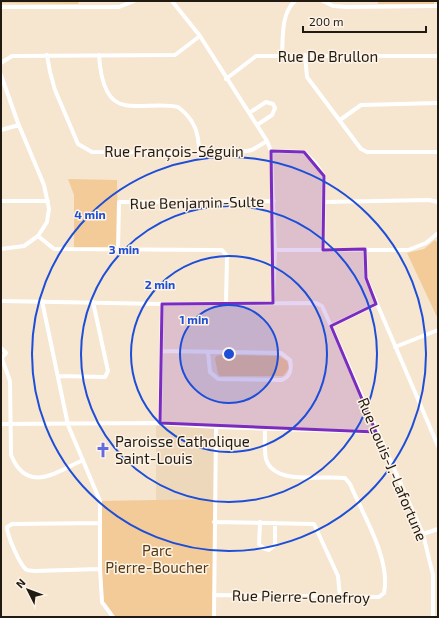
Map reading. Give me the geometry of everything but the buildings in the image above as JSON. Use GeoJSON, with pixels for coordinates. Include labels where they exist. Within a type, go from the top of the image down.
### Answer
{"type":"FeatureCollection","features":[{"type":"Feature","properties":{"kind":"street"},"geometry":{"type":"LineString","coordinates":[[1,7],[119,7],[134,1]]}},
{"type":"Feature","properties":{"kind":"street"},"geometry":{"type":"LineString","coordinates":[[172,1],[200,36],[226,80],[267,141],[271,151],[275,250],[273,303]]}},
{"type":"Feature","properties":{"kind":"street"},"geometry":{"type":"LineString","coordinates":[[286,1],[289,6]]}},
{"type":"Feature","properties":{"kind":"street"},"geometry":{"type":"LineString","coordinates":[[282,56],[285,19],[289,6],[295,1]]}},
{"type":"Feature","properties":{"kind":"street"},"geometry":{"type":"LineString","coordinates":[[324,1],[333,6],[374,7],[437,6],[436,1]]}},
{"type":"Feature","properties":{"kind":"street"},"geometry":{"type":"LineString","coordinates":[[374,7],[375,1]]}},
{"type":"Feature","properties":{"kind":"street"},"geometry":{"type":"LineString","coordinates":[[1,63],[12,56],[175,55],[200,36]]}},
{"type":"Feature","properties":{"kind":"street","name":"Rue François-Séguin"},"geometry":{"type":"LineString","coordinates":[[48,55],[50,72],[55,90],[78,144],[92,152],[235,153],[258,148],[267,141]]}},
{"type":"Feature","properties":{"kind":"street"},"geometry":{"type":"LineString","coordinates":[[99,55],[101,75],[105,88],[112,97],[124,106],[178,106],[192,120],[195,126],[199,138],[200,152]]}},
{"type":"Feature","properties":{"kind":"street"},"geometry":{"type":"LineString","coordinates":[[305,55],[307,76],[361,149],[367,152],[438,152]]}},
{"type":"Feature","properties":{"kind":"street","name":"Rue De Brullon"},"geometry":{"type":"LineString","coordinates":[[226,80],[256,56],[438,56]]}},
{"type":"Feature","properties":{"kind":"street"},"geometry":{"type":"LineString","coordinates":[[1,75],[19,125],[44,185],[49,209],[47,222],[38,236],[24,246],[1,249]]}},
{"type":"Feature","properties":{"kind":"street"},"geometry":{"type":"LineString","coordinates":[[249,113],[266,102],[273,104],[275,108],[272,115],[257,125]]}},
{"type":"Feature","properties":{"kind":"street"},"geometry":{"type":"LineString","coordinates":[[340,120],[361,105],[438,103]]}},
{"type":"Feature","properties":{"kind":"street"},"geometry":{"type":"LineString","coordinates":[[1,130],[19,125]]}},
{"type":"Feature","properties":{"kind":"street"},"geometry":{"type":"LineString","coordinates":[[271,151],[304,152],[316,164],[324,176],[323,250]]}},
{"type":"Feature","properties":{"kind":"street"},"geometry":{"type":"LineString","coordinates":[[324,202],[429,200],[438,202]]}},
{"type":"Feature","properties":{"kind":"street"},"geometry":{"type":"LineString","coordinates":[[1,201],[48,201]]}},
{"type":"Feature","properties":{"kind":"street","name":"Rue Benjamin-Sulte"},"geometry":{"type":"LineString","coordinates":[[118,250],[119,202],[274,201]]}},
{"type":"Feature","properties":{"kind":"street"},"geometry":{"type":"LineString","coordinates":[[275,250],[408,250],[418,248],[437,235]]}},
{"type":"Feature","properties":{"kind":"street"},"geometry":{"type":"LineString","coordinates":[[38,236],[54,249],[222,250],[227,256],[226,303]]}},
{"type":"Feature","properties":{"kind":"street"},"geometry":{"type":"LineString","coordinates":[[365,249],[366,278],[438,446]]}},
{"type":"Feature","properties":{"kind":"street","name":"Rue Louis-J.-Lafortune"},"geometry":{"type":"LineString","coordinates":[[1,301],[162,304],[316,303],[322,306],[376,432],[423,534],[436,575],[433,617]]}},
{"type":"Feature","properties":{"kind":"street"},"geometry":{"type":"LineString","coordinates":[[42,301],[68,425],[100,501],[100,569],[102,602],[113,617]]}},
{"type":"Feature","properties":{"kind":"street"},"geometry":{"type":"LineString","coordinates":[[58,376],[104,377],[107,375],[108,371],[93,302]]}},
{"type":"Feature","properties":{"kind":"street"},"geometry":{"type":"LineString","coordinates":[[160,423],[162,304]]}},
{"type":"Feature","properties":{"kind":"street"},"geometry":{"type":"LineString","coordinates":[[331,326],[376,304]]}},
{"type":"Feature","properties":{"kind":"street"},"geometry":{"type":"LineString","coordinates":[[395,347],[438,330]]}},
{"type":"Feature","properties":{"kind":"street"},"geometry":{"type":"LineString","coordinates":[[1,348],[6,353],[1,359],[10,381],[12,455],[16,466],[27,476],[36,478],[45,477],[82,460]]}},
{"type":"Feature","properties":{"kind":"street"},"geometry":{"type":"LineString","coordinates":[[161,351],[281,353],[290,360],[292,369],[290,374],[282,380],[218,379],[210,372],[208,352]]}},
{"type":"Feature","properties":{"kind":"street"},"geometry":{"type":"LineString","coordinates":[[1,424],[68,425],[160,423],[216,427],[376,432]]}},
{"type":"Feature","properties":{"kind":"street"},"geometry":{"type":"LineString","coordinates":[[214,617],[216,427]]}},
{"type":"Feature","properties":{"kind":"street","name":"Rue Pierre-Conefroy"},"geometry":{"type":"LineString","coordinates":[[214,595],[379,597],[384,592],[387,581],[385,569],[378,548],[350,484],[345,478],[288,477],[280,475],[274,471],[266,459],[266,428]]}},
{"type":"Feature","properties":{"kind":"street"},"geometry":{"type":"LineString","coordinates":[[214,522],[314,524],[338,576],[340,597]]}},
{"type":"Feature","properties":{"kind":"street"},"geometry":{"type":"LineString","coordinates":[[260,522],[259,544],[263,548],[269,550],[275,545],[275,523]]}},
{"type":"Feature","properties":{"kind":"street"},"geometry":{"type":"LineString","coordinates":[[100,523],[12,524],[7,527],[10,538],[27,570],[100,569]]}},
{"type":"Feature","properties":{"kind":"street"},"geometry":{"type":"LineString","coordinates":[[423,534],[438,529]]}},
{"type":"Feature","properties":{"kind":"highlighted area"},"geometry":{"type":"Polygon","coordinates":[[[271,151],[304,152],[324,176],[323,250],[365,249],[366,278],[376,304],[331,326],[376,432],[160,423],[162,304],[273,303],[271,151]]]}},
{"type":"Feature","properties":{"kind":"shaded area"},"geometry":{"type":"Polygon","coordinates":[[[156,423],[216,427],[214,499],[156,501],[156,423]]]}},
{"type":"Feature","properties":{"kind":"green space"},"geometry":{"type":"Polygon","coordinates":[[[1,1],[123,1],[79,2],[78,4],[1,3],[1,1]]]}},
{"type":"Feature","properties":{"kind":"green space"},"geometry":{"type":"Polygon","coordinates":[[[378,1],[434,1],[434,4],[378,4],[378,1]]]}},
{"type":"Feature","properties":{"kind":"green space"},"geometry":{"type":"Polygon","coordinates":[[[68,179],[117,180],[118,250],[74,250],[74,195],[68,179]]]}},
{"type":"Feature","properties":{"kind":"green space"},"geometry":{"type":"Polygon","coordinates":[[[435,240],[438,243],[438,319],[407,253],[424,249],[435,240]]]}},
{"type":"Feature","properties":{"kind":"green space"},"geometry":{"type":"Polygon","coordinates":[[[216,356],[279,356],[287,361],[289,368],[283,376],[220,376],[218,374],[215,359],[216,356]]]}},
{"type":"Feature","properties":{"kind":"green space","name":"Parc Pierre-Boucher"},"geometry":{"type":"Polygon","coordinates":[[[214,499],[214,617],[113,617],[102,602],[100,501],[214,499]]]}},
{"type":"Feature","properties":{"kind":"place","name":"Paroisse Catholique Saint-Louis"},"geometry":{"type":"Point","coordinates":[103,450]}}]}
